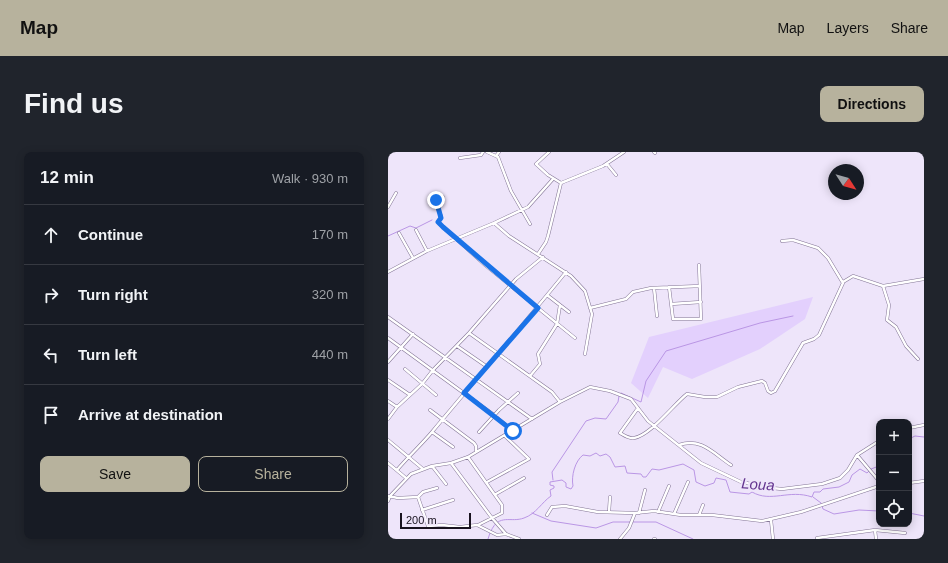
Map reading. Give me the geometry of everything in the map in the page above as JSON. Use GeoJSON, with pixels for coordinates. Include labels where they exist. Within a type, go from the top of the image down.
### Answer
{"type":"FeatureCollection","features":[{"type":"Feature","properties":{"kind":"street"},"geometry":{"type":"LineString","coordinates":[[460,158],[481,155],[483,152]]}},
{"type":"Feature","properties":{"kind":"street"},"geometry":{"type":"LineString","coordinates":[[487,152],[496,156],[511,191],[530,224]]}},
{"type":"Feature","properties":{"kind":"street"},"geometry":{"type":"LineString","coordinates":[[496,156],[499,152]]}},
{"type":"Feature","properties":{"kind":"street"},"geometry":{"type":"LineString","coordinates":[[549,152],[536,164],[553,179],[561,183],[607,164],[622,153]]}},
{"type":"Feature","properties":{"kind":"street"},"geometry":{"type":"LineString","coordinates":[[607,164],[616,175]]}},
{"type":"Feature","properties":{"kind":"street"},"geometry":{"type":"LineString","coordinates":[[388,272],[427,251],[522,210],[535,200],[553,179]]}},
{"type":"Feature","properties":{"kind":"street"},"geometry":{"type":"LineString","coordinates":[[538,254],[548,236],[561,183]]}},
{"type":"Feature","properties":{"kind":"street"},"geometry":{"type":"LineString","coordinates":[[388,207],[396,193]]}},
{"type":"Feature","properties":{"kind":"street"},"geometry":{"type":"LineString","coordinates":[[443,197],[435,201],[441,218],[438,222],[455,239],[556,324],[575,338]]}},
{"type":"Feature","properties":{"kind":"street"},"geometry":{"type":"LineString","coordinates":[[494,223],[509,236],[566,272],[585,291],[590,308],[591,320],[585,354]]}},
{"type":"Feature","properties":{"kind":"street"},"geometry":{"type":"LineString","coordinates":[[416,230],[427,251]]}},
{"type":"Feature","properties":{"kind":"street"},"geometry":{"type":"LineString","coordinates":[[399,233],[413,258]]}},
{"type":"Feature","properties":{"kind":"street"},"geometry":{"type":"LineString","coordinates":[[782,241],[793,240],[818,248],[828,258],[843,283]]}},
{"type":"Feature","properties":{"kind":"street"},"geometry":{"type":"LineString","coordinates":[[388,419],[397,407],[422,384],[433,370],[469,333],[510,285],[543,257]]}},
{"type":"Feature","properties":{"kind":"street"},"geometry":{"type":"LineString","coordinates":[[669,287],[673,319],[701,319],[699,265]]}},
{"type":"Feature","properties":{"kind":"street"},"geometry":{"type":"LineString","coordinates":[[397,470],[432,432],[486,366],[538,308],[566,272]]}},
{"type":"Feature","properties":{"kind":"street"},"geometry":{"type":"LineString","coordinates":[[638,408],[620,433],[629,438],[634,438],[654,426],[687,394],[702,397],[717,397],[738,387],[762,380],[768,391],[774,392],[802,343],[814,339],[819,335],[843,283],[852,276],[883,286],[924,279]]}},
{"type":"Feature","properties":{"kind":"street"},"geometry":{"type":"LineString","coordinates":[[590,308],[626,300],[633,292],[654,288],[700,286]]}},
{"type":"Feature","properties":{"kind":"street"},"geometry":{"type":"LineString","coordinates":[[883,286],[889,307],[887,315],[888,320],[896,327],[906,346],[918,359]]}},
{"type":"Feature","properties":{"kind":"street"},"geometry":{"type":"LineString","coordinates":[[654,288],[656,316]]}},
{"type":"Feature","properties":{"kind":"street"},"geometry":{"type":"LineString","coordinates":[[548,295],[569,312]]}},
{"type":"Feature","properties":{"kind":"street"},"geometry":{"type":"LineString","coordinates":[[671,304],[701,302]]}},
{"type":"Feature","properties":{"kind":"street"},"geometry":{"type":"LineString","coordinates":[[530,376],[540,364],[538,353],[556,324],[560,305]]}},
{"type":"Feature","properties":{"kind":"street"},"geometry":{"type":"LineString","coordinates":[[388,317],[532,419]]}},
{"type":"Feature","properties":{"kind":"street"},"geometry":{"type":"LineString","coordinates":[[469,333],[552,392],[560,402]]}},
{"type":"Feature","properties":{"kind":"street"},"geometry":{"type":"LineString","coordinates":[[388,362],[413,334]]}},
{"type":"Feature","properties":{"kind":"street"},"geometry":{"type":"LineString","coordinates":[[388,338],[494,415],[513,431]]}},
{"type":"Feature","properties":{"kind":"street"},"geometry":{"type":"LineString","coordinates":[[457,346],[486,366]]}},
{"type":"Feature","properties":{"kind":"street"},"geometry":{"type":"LineString","coordinates":[[405,369],[436,394]]}},
{"type":"Feature","properties":{"kind":"street"},"geometry":{"type":"LineString","coordinates":[[388,380],[410,395]]}},
{"type":"Feature","properties":{"kind":"street"},"geometry":{"type":"LineString","coordinates":[[388,501],[389,496],[406,478],[422,469],[451,463],[468,457],[560,402],[590,387],[596,387],[621,394],[631,399],[654,426],[701,463],[736,480],[782,489],[822,484],[840,478],[848,470],[856,455],[876,443]]}},
{"type":"Feature","properties":{"kind":"street"},"geometry":{"type":"LineString","coordinates":[[479,432],[494,415],[518,393]]}},
{"type":"Feature","properties":{"kind":"street"},"geometry":{"type":"LineString","coordinates":[[388,401],[397,407]]}},
{"type":"Feature","properties":{"kind":"street"},"geometry":{"type":"LineString","coordinates":[[430,410],[474,443],[477,448],[476,452]]}},
{"type":"Feature","properties":{"kind":"street"},"geometry":{"type":"LineString","coordinates":[[912,427],[924,425]]}},
{"type":"Feature","properties":{"kind":"street"},"geometry":{"type":"LineString","coordinates":[[432,432],[453,447]]}},
{"type":"Feature","properties":{"kind":"street"},"geometry":{"type":"LineString","coordinates":[[487,482],[529,459],[505,436]]}},
{"type":"Feature","properties":{"kind":"street"},"geometry":{"type":"LineString","coordinates":[[388,440],[422,469]]}},
{"type":"Feature","properties":{"kind":"street"},"geometry":{"type":"LineString","coordinates":[[679,445],[686,442],[702,444],[730,465]]}},
{"type":"Feature","properties":{"kind":"street"},"geometry":{"type":"LineString","coordinates":[[856,455],[876,478]]}},
{"type":"Feature","properties":{"kind":"street"},"geometry":{"type":"LineString","coordinates":[[418,497],[428,526],[442,525],[460,527],[477,525],[492,518],[503,510],[496,494],[468,457]]}},
{"type":"Feature","properties":{"kind":"street"},"geometry":{"type":"LineString","coordinates":[[388,463],[406,478]]}},
{"type":"Feature","properties":{"kind":"street"},"geometry":{"type":"LineString","coordinates":[[451,463],[494,521],[506,534]]}},
{"type":"Feature","properties":{"kind":"street"},"geometry":{"type":"LineString","coordinates":[[432,466],[446,484]]}},
{"type":"Feature","properties":{"kind":"street"},"geometry":{"type":"LineString","coordinates":[[496,494],[524,478]]}},
{"type":"Feature","properties":{"kind":"street"},"geometry":{"type":"LineString","coordinates":[[912,483],[924,481]]}},
{"type":"Feature","properties":{"kind":"street"},"geometry":{"type":"LineString","coordinates":[[674,514],[688,482]]}},
{"type":"Feature","properties":{"kind":"street"},"geometry":{"type":"LineString","coordinates":[[658,512],[669,486]]}},
{"type":"Feature","properties":{"kind":"street"},"geometry":{"type":"LineString","coordinates":[[546,515],[555,506],[565,506],[609,512],[658,512],[712,515],[762,521],[771,520],[819,506],[876,487]]}},
{"type":"Feature","properties":{"kind":"street"},"geometry":{"type":"LineString","coordinates":[[389,496],[398,498],[418,497],[423,492],[437,488]]}},
{"type":"Feature","properties":{"kind":"street"},"geometry":{"type":"LineString","coordinates":[[620,539],[629,528],[637,513],[644,490]]}},
{"type":"Feature","properties":{"kind":"street"},"geometry":{"type":"LineString","coordinates":[[609,512],[610,497]]}},
{"type":"Feature","properties":{"kind":"street"},"geometry":{"type":"LineString","coordinates":[[422,510],[453,500]]}},
{"type":"Feature","properties":{"kind":"street"},"geometry":{"type":"LineString","coordinates":[[699,515],[703,505]]}},
{"type":"Feature","properties":{"kind":"street"},"geometry":{"type":"LineString","coordinates":[[771,520],[773,539]]}},
{"type":"Feature","properties":{"kind":"street"},"geometry":{"type":"LineString","coordinates":[[477,525],[497,535],[506,534],[519,539]]}},
{"type":"Feature","properties":{"kind":"street"},"geometry":{"type":"LineString","coordinates":[[817,538],[875,530],[905,533]]}},
{"type":"Feature","properties":{"kind":"street"},"geometry":{"type":"LineString","coordinates":[[875,530],[876,539]]}},
{"type":"Feature","properties":{"kind":"shaded area"},"geometry":{"type":"Polygon","coordinates":[[[813,297],[805,319],[760,349],[692,379],[663,367],[648,398],[631,383],[649,337],[813,297]]]}},
{"type":"Feature","properties":{"kind":"waterway"},"geometry":{"type":"LineString","coordinates":[[388,236],[410,226],[416,228],[432,220]]}},
{"type":"Feature","properties":{"kind":"waterway"},"geometry":{"type":"LineString","coordinates":[[621,393],[641,402],[646,381],[666,351],[760,323],[793,316]]}},
{"type":"Feature","properties":{"kind":"waterway"},"geometry":{"type":"LineString","coordinates":[[553,480],[552,472],[586,421],[595,418],[606,419],[618,402],[619,396]]}},
{"type":"Feature","properties":{"kind":"waterway","name":"Loua"},"geometry":{"type":"LineString","coordinates":[[912,438],[915,436],[924,437]]}},
{"type":"Feature","properties":{"kind":"waterway","name":"Loua"},"geometry":{"type":"LineString","coordinates":[[491,531],[494,525],[502,520],[519,519],[532,514],[551,496],[550,490],[554,488],[554,486],[550,485],[550,482],[562,480],[566,483],[566,487],[571,489],[573,486],[574,469],[583,455],[590,456],[596,453],[600,456],[606,454],[610,457],[615,467],[625,466],[627,473],[641,474],[643,477],[646,477],[652,469],[659,470],[683,464],[694,470],[696,482],[705,486],[714,483],[716,478],[726,480],[730,492],[749,494],[752,492],[766,496],[796,494],[812,497],[814,492],[839,487],[849,482],[852,475],[860,469],[867,473],[876,467]]}},
{"type":"Feature","properties":{"kind":"waterway"},"geometry":{"type":"LineString","coordinates":[[813,497],[821,503],[823,509],[834,514],[859,510],[876,511]]}},
{"type":"Feature","properties":{"kind":"waterway"},"geometry":{"type":"LineString","coordinates":[[532,513],[551,521],[596,528],[613,522],[630,522]]}},
{"type":"Feature","properties":{"kind":"waterway"},"geometry":{"type":"LineString","coordinates":[[912,514],[924,516]]}},
{"type":"Feature","properties":{"kind":"waterway"},"geometry":{"type":"LineString","coordinates":[[633,522],[656,522],[693,539]]}},
{"type":"Feature","properties":{"kind":"waterway","name":"Loua"},"geometry":{"type":"LineString","coordinates":[[488,539],[490,533]]}},
{"type":"Feature","properties":{"kind":"route"},"geometry":{"type":"LineString","coordinates":[[436,200],[435,202],[441,218],[438,222],[485,265],[538,308],[464,393],[513,431]]}}]}
